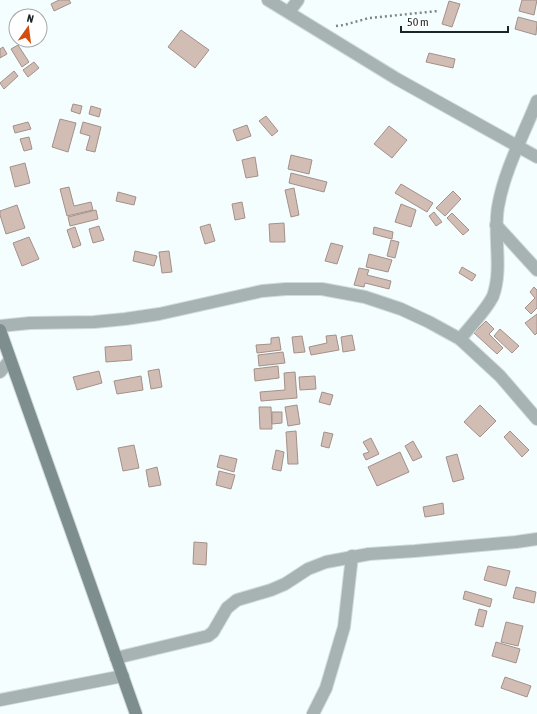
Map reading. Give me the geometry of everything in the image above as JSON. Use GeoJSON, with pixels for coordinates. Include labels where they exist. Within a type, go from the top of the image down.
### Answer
{"type":"FeatureCollection","features":[{"type":"Feature","properties":{"kind":"main road"},"geometry":{"type":"LineString","coordinates":[[0,330],[136,714]]}},
{"type":"Feature","properties":{"kind":"street"},"geometry":{"type":"LineString","coordinates":[[268,0],[398,79],[537,157]]}},
{"type":"Feature","properties":{"kind":"street"},"geometry":{"type":"LineString","coordinates":[[289,12],[298,0]]}},
{"type":"Feature","properties":{"kind":"street"},"geometry":{"type":"LineString","coordinates":[[460,339],[490,301],[493,295],[496,285],[496,225],[498,206],[504,182],[537,101]]}},
{"type":"Feature","properties":{"kind":"street"},"geometry":{"type":"LineString","coordinates":[[496,225],[537,270]]}},
{"type":"Feature","properties":{"kind":"street"},"geometry":{"type":"LineString","coordinates":[[0,326],[30,322],[94,322],[125,319],[159,314],[262,291],[286,289],[322,289],[365,296],[401,309],[460,339],[500,376],[537,419]]}},
{"type":"Feature","properties":{"kind":"street"},"geometry":{"type":"LineString","coordinates":[[0,372],[10,360]]}},
{"type":"Feature","properties":{"kind":"street"},"geometry":{"type":"LineString","coordinates":[[116,658],[208,636],[213,632],[227,608],[237,600],[271,590],[285,584],[308,569],[326,562],[369,554],[388,554],[537,539]]}},
{"type":"Feature","properties":{"kind":"street"},"geometry":{"type":"LineString","coordinates":[[313,714],[326,688],[344,627],[352,556]]}},
{"type":"Feature","properties":{"kind":"street"},"geometry":{"type":"LineString","coordinates":[[0,700],[123,676]]}},
{"type":"Feature","properties":{"kind":"path"},"geometry":{"type":"LineString","coordinates":[[314,28],[344,25],[369,18],[438,11]]}},
{"type":"Feature","properties":{"kind":"building"},"geometry":{"type":"Polygon","coordinates":[[[59,0],[69,0],[71,3],[54,11],[51,4],[59,0]]]}},
{"type":"Feature","properties":{"kind":"building"},"geometry":{"type":"Polygon","coordinates":[[[522,0],[537,0],[534,15],[519,11],[522,0]]]}},
{"type":"Feature","properties":{"kind":"building"},"geometry":{"type":"Polygon","coordinates":[[[449,1],[460,4],[452,27],[442,24],[449,1]]]}},
{"type":"Feature","properties":{"kind":"building"},"geometry":{"type":"Polygon","coordinates":[[[518,17],[537,22],[536,35],[515,29],[518,17]]]}},
{"type":"Feature","properties":{"kind":"building"},"geometry":{"type":"Polygon","coordinates":[[[181,30],[209,50],[195,68],[168,47],[181,30]]]}},
{"type":"Feature","properties":{"kind":"building"},"geometry":{"type":"Polygon","coordinates":[[[3,47],[7,54],[0,58],[0,49],[3,47]]]}},
{"type":"Feature","properties":{"kind":"building"},"geometry":{"type":"Polygon","coordinates":[[[20,48],[29,62],[22,67],[11,49],[20,48]]]}},
{"type":"Feature","properties":{"kind":"building"},"geometry":{"type":"Polygon","coordinates":[[[429,53],[455,59],[453,68],[426,62],[429,53]]]}},
{"type":"Feature","properties":{"kind":"building"},"geometry":{"type":"Polygon","coordinates":[[[34,62],[39,68],[28,77],[23,70],[34,62]]]}},
{"type":"Feature","properties":{"kind":"building"},"geometry":{"type":"Polygon","coordinates":[[[14,71],[18,76],[4,89],[0,83],[14,71]]]}},
{"type":"Feature","properties":{"kind":"building"},"geometry":{"type":"Polygon","coordinates":[[[73,104],[82,106],[80,114],[71,111],[73,104]]]}},
{"type":"Feature","properties":{"kind":"building"},"geometry":{"type":"Polygon","coordinates":[[[91,106],[101,109],[99,117],[89,114],[91,106]]]}},
{"type":"Feature","properties":{"kind":"building"},"geometry":{"type":"Polygon","coordinates":[[[266,116],[278,131],[272,136],[259,121],[266,116]]]}},
{"type":"Feature","properties":{"kind":"building"},"geometry":{"type":"Polygon","coordinates":[[[60,119],[76,123],[68,152],[52,147],[60,119]]]}},
{"type":"Feature","properties":{"kind":"building"},"geometry":{"type":"Polygon","coordinates":[[[28,122],[31,129],[15,133],[13,126],[28,122]]]}},
{"type":"Feature","properties":{"kind":"building"},"geometry":{"type":"Polygon","coordinates":[[[83,122],[101,127],[95,152],[86,150],[90,136],[80,133],[83,122]]]}},
{"type":"Feature","properties":{"kind":"building"},"geometry":{"type":"Polygon","coordinates":[[[247,125],[251,136],[237,141],[233,130],[247,125]]]}},
{"type":"Feature","properties":{"kind":"building"},"geometry":{"type":"Polygon","coordinates":[[[389,126],[407,140],[392,158],[374,144],[389,126]]]}},
{"type":"Feature","properties":{"kind":"building"},"geometry":{"type":"Polygon","coordinates":[[[29,137],[32,149],[24,151],[20,139],[29,137]]]}},
{"type":"Feature","properties":{"kind":"building"},"geometry":{"type":"Polygon","coordinates":[[[291,155],[312,160],[309,174],[288,169],[291,155]]]}},
{"type":"Feature","properties":{"kind":"building"},"geometry":{"type":"Polygon","coordinates":[[[255,157],[258,176],[246,178],[242,160],[255,157]]]}},
{"type":"Feature","properties":{"kind":"building"},"geometry":{"type":"Polygon","coordinates":[[[25,163],[30,183],[15,187],[10,167],[25,163]]]}},
{"type":"Feature","properties":{"kind":"building"},"geometry":{"type":"Polygon","coordinates":[[[291,173],[327,182],[324,192],[289,183],[291,173]]]}},
{"type":"Feature","properties":{"kind":"building"},"geometry":{"type":"Polygon","coordinates":[[[401,184],[433,203],[427,212],[395,193],[401,184]]]}},
{"type":"Feature","properties":{"kind":"building"},"geometry":{"type":"Polygon","coordinates":[[[69,187],[74,206],[91,202],[93,210],[67,216],[60,189],[69,187]]]}},
{"type":"Feature","properties":{"kind":"building"},"geometry":{"type":"Polygon","coordinates":[[[294,188],[299,215],[291,217],[285,190],[294,188]]]}},
{"type":"Feature","properties":{"kind":"building"},"geometry":{"type":"Polygon","coordinates":[[[453,191],[461,199],[445,216],[436,208],[453,191]]]}},
{"type":"Feature","properties":{"kind":"building"},"geometry":{"type":"Polygon","coordinates":[[[118,192],[136,197],[134,205],[116,201],[118,192]]]}},
{"type":"Feature","properties":{"kind":"building"},"geometry":{"type":"Polygon","coordinates":[[[242,202],[245,218],[235,220],[232,204],[242,202]]]}},
{"type":"Feature","properties":{"kind":"building"},"geometry":{"type":"Polygon","coordinates":[[[401,204],[416,210],[411,227],[395,222],[401,204]]]}},
{"type":"Feature","properties":{"kind":"building"},"geometry":{"type":"Polygon","coordinates":[[[17,205],[25,228],[6,234],[0,211],[17,205]]]}},
{"type":"Feature","properties":{"kind":"building"},"geometry":{"type":"Polygon","coordinates":[[[96,210],[98,219],[70,226],[68,217],[96,210]]]}},
{"type":"Feature","properties":{"kind":"building"},"geometry":{"type":"Polygon","coordinates":[[[434,212],[442,222],[436,226],[429,216],[434,212]]]}},
{"type":"Feature","properties":{"kind":"building"},"geometry":{"type":"Polygon","coordinates":[[[452,213],[469,230],[463,235],[447,218],[452,213]]]}},
{"type":"Feature","properties":{"kind":"building"},"geometry":{"type":"Polygon","coordinates":[[[284,223],[285,242],[270,242],[269,224],[284,223]]]}},
{"type":"Feature","properties":{"kind":"building"},"geometry":{"type":"Polygon","coordinates":[[[210,224],[215,241],[205,244],[200,227],[210,224]]]}},
{"type":"Feature","properties":{"kind":"building"},"geometry":{"type":"Polygon","coordinates":[[[99,226],[104,240],[93,243],[89,229],[99,226]]]}},
{"type":"Feature","properties":{"kind":"building"},"geometry":{"type":"Polygon","coordinates":[[[75,227],[81,245],[73,248],[67,230],[75,227]]]}},
{"type":"Feature","properties":{"kind":"building"},"geometry":{"type":"Polygon","coordinates":[[[374,227],[393,232],[392,239],[373,234],[374,227]]]}},
{"type":"Feature","properties":{"kind":"building"},"geometry":{"type":"Polygon","coordinates":[[[29,237],[39,259],[22,266],[13,243],[29,237]]]}},
{"type":"Feature","properties":{"kind":"building"},"geometry":{"type":"Polygon","coordinates":[[[391,240],[399,242],[395,258],[387,256],[391,240]]]}},
{"type":"Feature","properties":{"kind":"building"},"geometry":{"type":"Polygon","coordinates":[[[331,243],[343,246],[337,264],[325,261],[331,243]]]}},
{"type":"Feature","properties":{"kind":"building"},"geometry":{"type":"Polygon","coordinates":[[[135,251],[157,256],[154,266],[133,261],[135,251]]]}},
{"type":"Feature","properties":{"kind":"building"},"geometry":{"type":"Polygon","coordinates":[[[169,251],[172,272],[162,273],[159,252],[169,251]]]}},
{"type":"Feature","properties":{"kind":"building"},"geometry":{"type":"Polygon","coordinates":[[[369,254],[392,260],[388,272],[366,267],[369,254]]]}},
{"type":"Feature","properties":{"kind":"building"},"geometry":{"type":"Polygon","coordinates":[[[462,267],[476,275],[472,281],[459,273],[462,267]]]}},
{"type":"Feature","properties":{"kind":"building"},"geometry":{"type":"Polygon","coordinates":[[[359,268],[369,270],[367,275],[391,281],[389,289],[365,283],[364,287],[354,285],[359,268]]]}},
{"type":"Feature","properties":{"kind":"building"},"geometry":{"type":"Polygon","coordinates":[[[534,287],[537,290],[537,308],[531,314],[525,308],[535,298],[530,292],[534,287]]]}},
{"type":"Feature","properties":{"kind":"building"},"geometry":{"type":"Polygon","coordinates":[[[537,314],[537,333],[535,335],[525,323],[537,314]]]}},
{"type":"Feature","properties":{"kind":"building"},"geometry":{"type":"Polygon","coordinates":[[[486,321],[494,329],[489,334],[503,348],[497,354],[474,333],[486,321]]]}},
{"type":"Feature","properties":{"kind":"building"},"geometry":{"type":"Polygon","coordinates":[[[500,329],[519,346],[512,353],[494,336],[500,329]]]}},
{"type":"Feature","properties":{"kind":"building"},"geometry":{"type":"Polygon","coordinates":[[[336,335],[339,350],[311,355],[309,347],[327,343],[326,336],[336,335]]]}},
{"type":"Feature","properties":{"kind":"building"},"geometry":{"type":"Polygon","coordinates":[[[352,335],[355,350],[343,352],[341,337],[352,335]]]}},
{"type":"Feature","properties":{"kind":"building"},"geometry":{"type":"Polygon","coordinates":[[[302,336],[305,352],[294,353],[292,337],[302,336]]]}},
{"type":"Feature","properties":{"kind":"building"},"geometry":{"type":"Polygon","coordinates":[[[279,337],[281,350],[257,353],[256,345],[271,344],[271,338],[279,337]]]}},
{"type":"Feature","properties":{"kind":"building"},"geometry":{"type":"Polygon","coordinates":[[[131,345],[132,360],[106,362],[105,347],[131,345]]]}},
{"type":"Feature","properties":{"kind":"building"},"geometry":{"type":"Polygon","coordinates":[[[283,352],[285,363],[259,366],[258,355],[283,352]]]}},
{"type":"Feature","properties":{"kind":"building"},"geometry":{"type":"Polygon","coordinates":[[[278,366],[279,378],[255,381],[254,369],[278,366]]]}},
{"type":"Feature","properties":{"kind":"building"},"geometry":{"type":"Polygon","coordinates":[[[159,369],[162,387],[151,389],[148,371],[159,369]]]}},
{"type":"Feature","properties":{"kind":"building"},"geometry":{"type":"Polygon","coordinates":[[[99,371],[102,383],[77,390],[73,377],[99,371]]]}},
{"type":"Feature","properties":{"kind":"building"},"geometry":{"type":"Polygon","coordinates":[[[295,372],[297,398],[261,401],[260,392],[285,390],[284,373],[295,372]]]}},
{"type":"Feature","properties":{"kind":"building"},"geometry":{"type":"Polygon","coordinates":[[[141,376],[143,390],[117,394],[114,381],[141,376]]]}},
{"type":"Feature","properties":{"kind":"building"},"geometry":{"type":"Polygon","coordinates":[[[315,376],[316,389],[300,390],[299,377],[315,376]]]}},
{"type":"Feature","properties":{"kind":"building"},"geometry":{"type":"Polygon","coordinates":[[[322,392],[333,395],[330,405],[319,402],[322,392]]]}},
{"type":"Feature","properties":{"kind":"building"},"geometry":{"type":"Polygon","coordinates":[[[297,405],[300,424],[288,426],[285,407],[297,405]]]}},
{"type":"Feature","properties":{"kind":"building"},"geometry":{"type":"Polygon","coordinates":[[[480,405],[496,421],[480,437],[464,422],[480,405]]]}},
{"type":"Feature","properties":{"kind":"building"},"geometry":{"type":"Polygon","coordinates":[[[259,407],[271,407],[272,429],[260,429],[259,407]]]}},
{"type":"Feature","properties":{"kind":"building"},"geometry":{"type":"Polygon","coordinates":[[[272,412],[282,412],[282,423],[272,424],[272,412]]]}},
{"type":"Feature","properties":{"kind":"building"},"geometry":{"type":"Polygon","coordinates":[[[296,431],[298,464],[288,464],[286,432],[296,431]]]}},
{"type":"Feature","properties":{"kind":"building"},"geometry":{"type":"Polygon","coordinates":[[[510,431],[529,450],[522,457],[504,437],[510,431]]]}},
{"type":"Feature","properties":{"kind":"building"},"geometry":{"type":"Polygon","coordinates":[[[324,432],[333,434],[329,448],[321,446],[324,432]]]}},
{"type":"Feature","properties":{"kind":"building"},"geometry":{"type":"Polygon","coordinates":[[[371,438],[379,454],[366,460],[363,454],[369,452],[363,442],[371,438]]]}},
{"type":"Feature","properties":{"kind":"building"},"geometry":{"type":"Polygon","coordinates":[[[413,441],[422,457],[413,461],[405,446],[413,441]]]}},
{"type":"Feature","properties":{"kind":"building"},"geometry":{"type":"Polygon","coordinates":[[[134,445],[139,468],[123,471],[118,448],[134,445]]]}},
{"type":"Feature","properties":{"kind":"building"},"geometry":{"type":"Polygon","coordinates":[[[276,450],[284,452],[281,471],[272,469],[276,450]]]}},
{"type":"Feature","properties":{"kind":"building"},"geometry":{"type":"Polygon","coordinates":[[[400,452],[409,472],[377,486],[368,467],[400,452]]]}},
{"type":"Feature","properties":{"kind":"building"},"geometry":{"type":"Polygon","coordinates":[[[457,454],[464,479],[453,482],[446,457],[457,454]]]}},
{"type":"Feature","properties":{"kind":"building"},"geometry":{"type":"Polygon","coordinates":[[[220,455],[237,459],[234,472],[217,467],[220,455]]]}},
{"type":"Feature","properties":{"kind":"building"},"geometry":{"type":"Polygon","coordinates":[[[157,467],[161,485],[149,487],[146,470],[157,467]]]}},
{"type":"Feature","properties":{"kind":"building"},"geometry":{"type":"Polygon","coordinates":[[[219,471],[235,475],[231,489],[216,485],[219,471]]]}},
{"type":"Feature","properties":{"kind":"building"},"geometry":{"type":"Polygon","coordinates":[[[443,503],[444,514],[425,517],[423,507],[443,503]]]}},
{"type":"Feature","properties":{"kind":"building"},"geometry":{"type":"Polygon","coordinates":[[[194,542],[207,543],[206,565],[193,564],[194,542]]]}},
{"type":"Feature","properties":{"kind":"building"},"geometry":{"type":"Polygon","coordinates":[[[488,566],[510,571],[506,586],[484,580],[488,566]]]}},
{"type":"Feature","properties":{"kind":"building"},"geometry":{"type":"Polygon","coordinates":[[[516,587],[536,592],[534,603],[513,598],[516,587]]]}},
{"type":"Feature","properties":{"kind":"building"},"geometry":{"type":"Polygon","coordinates":[[[465,591],[492,599],[490,607],[463,599],[465,591]]]}},
{"type":"Feature","properties":{"kind":"building"},"geometry":{"type":"Polygon","coordinates":[[[479,609],[487,611],[483,627],[475,625],[479,609]]]}},
{"type":"Feature","properties":{"kind":"building"},"geometry":{"type":"Polygon","coordinates":[[[506,622],[523,626],[518,646],[501,642],[506,622]]]}},
{"type":"Feature","properties":{"kind":"building"},"geometry":{"type":"Polygon","coordinates":[[[496,642],[520,649],[516,663],[492,656],[496,642]]]}},
{"type":"Feature","properties":{"kind":"building"},"geometry":{"type":"Polygon","coordinates":[[[505,677],[531,686],[527,697],[501,688],[505,677]]]}}]}
